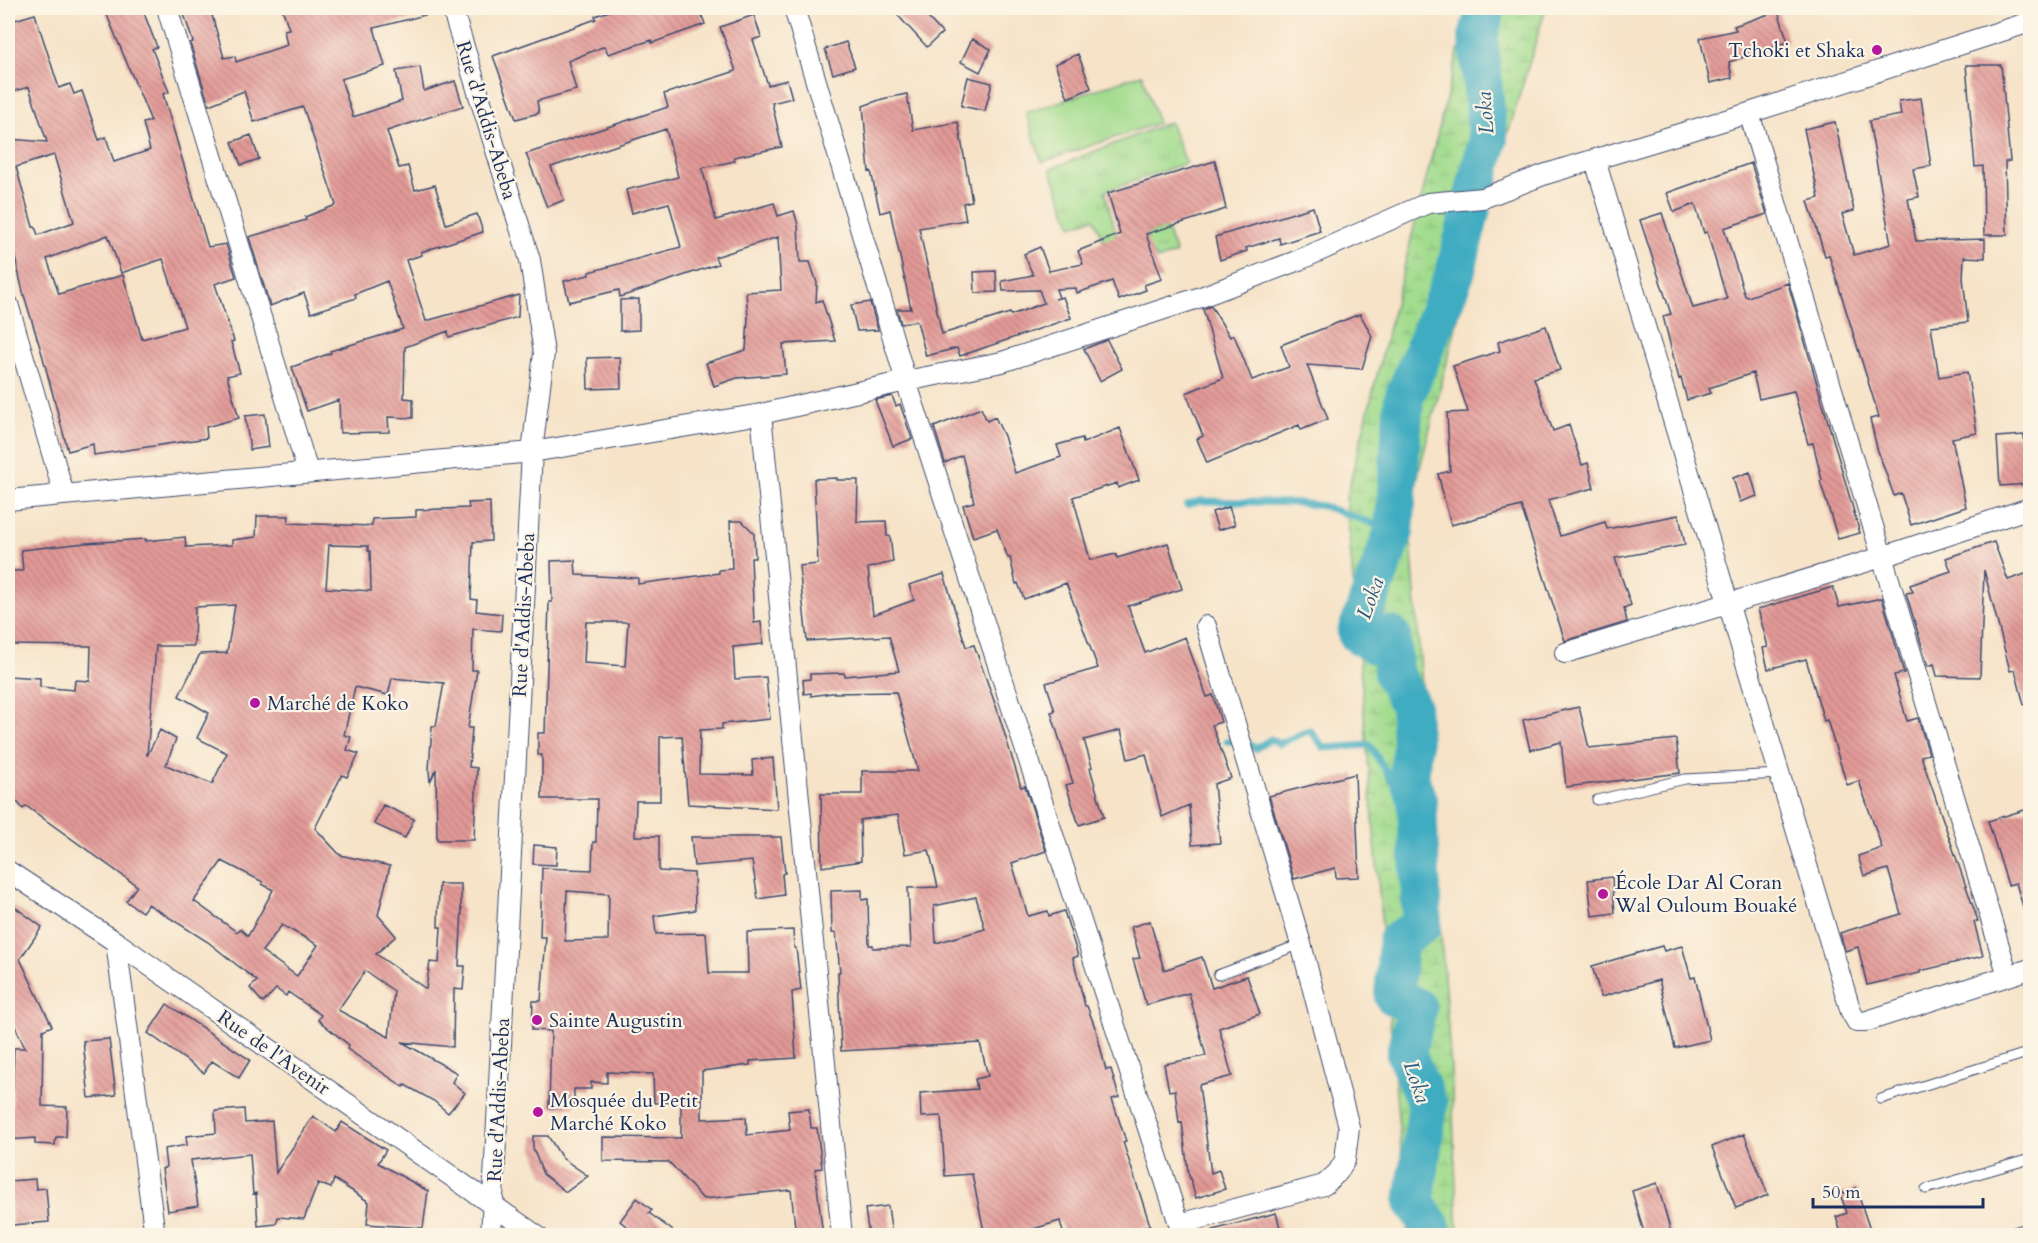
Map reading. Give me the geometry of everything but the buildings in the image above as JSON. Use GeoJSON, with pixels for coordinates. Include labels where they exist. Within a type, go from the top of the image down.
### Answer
{"type":"FeatureCollection","features":[{"type":"Feature","properties":{"kind":"street"},"geometry":{"type":"LineString","coordinates":[[167,8],[308,472]]}},
{"type":"Feature","properties":{"kind":"street","name":"Rue d'Addis-Abeba"},"geometry":{"type":"LineString","coordinates":[[452,8],[530,260],[544,353],[532,452],[491,1236]]}},
{"type":"Feature","properties":{"kind":"street"},"geometry":{"type":"LineString","coordinates":[[794,8],[906,381],[1181,1230],[1324,1185],[1338,1172],[1345,1160],[1349,1126],[1301,944],[1206,627]]}},
{"type":"Feature","properties":{"kind":"street"},"geometry":{"type":"LineString","coordinates":[[8,500],[532,452],[761,414],[1002,362],[1201,297],[1299,260],[1428,203],[1483,198],[1546,174],[1749,113],[2031,22]]}},
{"type":"Feature","properties":{"kind":"street"},"geometry":{"type":"LineString","coordinates":[[1749,113],[2008,976]]}},
{"type":"Feature","properties":{"kind":"street"},"geometry":{"type":"LineString","coordinates":[[1595,160],[1851,1012],[1857,1022],[1864,1022],[2031,969]]}},
{"type":"Feature","properties":{"kind":"street"},"geometry":{"type":"LineString","coordinates":[[8,304],[64,494]]}},
{"type":"Feature","properties":{"kind":"street"},"geometry":{"type":"LineString","coordinates":[[761,414],[842,1236]]}},
{"type":"Feature","properties":{"kind":"street"},"geometry":{"type":"LineString","coordinates":[[1565,653],[1882,557],[2031,508]]}},
{"type":"Feature","properties":{"kind":"street","name":"Rue de l'Avenir"},"geometry":{"type":"LineString","coordinates":[[8,871],[116,942],[537,1236]]}},
{"type":"Feature","properties":{"kind":"street"},"geometry":{"type":"LineString","coordinates":[[116,942],[155,1236]]}},
{"type":"Feature","properties":{"kind":"lane"},"geometry":{"type":"LineString","coordinates":[[1597,800],[1685,779],[1779,774]]}},
{"type":"Feature","properties":{"kind":"lane"},"geometry":{"type":"LineString","coordinates":[[1218,975],[1301,944]]}},
{"type":"Feature","properties":{"kind":"lane"},"geometry":{"type":"LineString","coordinates":[[1881,1099],[2031,1052]]}},
{"type":"Feature","properties":{"kind":"lane"},"geometry":{"type":"LineString","coordinates":[[1926,1189],[2031,1159]]}},
{"type":"Feature","properties":{"kind":"lane"},"geometry":{"type":"LineString","coordinates":[[2001,1236],[2022,1231]]}},
{"type":"Feature","properties":{"kind":"green space"},"geometry":{"type":"Polygon","coordinates":[[[1469,8],[1546,8],[1492,186],[1419,471],[1410,527],[1451,1068],[1458,1235],[1408,1235],[1346,499],[1469,8]]]}},
{"type":"Feature","properties":{"kind":"green space"},"geometry":{"type":"Polygon","coordinates":[[[1142,74],[1158,123],[1042,162],[1026,113],[1142,74]]]}},
{"type":"Feature","properties":{"kind":"green space"},"geometry":{"type":"Polygon","coordinates":[[[1170,122],[1186,163],[1105,191],[1118,242],[1166,228],[1176,253],[1157,260],[1155,255],[1139,262],[1105,245],[1094,218],[1072,226],[1050,169],[1170,122]]]}},
{"type":"Feature","properties":{"kind":"waterway","name":"Loka"},"geometry":{"type":"LineString","coordinates":[[1432,1236],[1431,1227],[1414,1202],[1428,1105],[1406,1054],[1417,1008],[1394,996],[1398,941],[1422,924],[1417,800],[1409,778],[1412,746],[1410,705],[1393,673],[1391,636],[1374,644],[1357,633],[1394,531],[1404,398],[1455,273],[1488,140],[1478,37],[1486,8]]}},
{"type":"Feature","properties":{"kind":"waterway"},"geometry":{"type":"LineString","coordinates":[[1187,505],[1200,501],[1299,503],[1323,506],[1394,531]]}},
{"type":"Feature","properties":{"kind":"waterway"},"geometry":{"type":"LineString","coordinates":[[1227,741],[1248,743],[1255,749],[1271,739],[1279,744],[1310,730],[1324,748],[1370,745],[1392,781],[1409,778]]}},
{"type":"Feature","properties":{"kind":"place","name":"Tchoki et Shaka"},"geometry":{"type":"Point","coordinates":[1877,50]}},
{"type":"Feature","properties":{"kind":"place","name":"Marché de Koko"},"geometry":{"type":"Point","coordinates":[255,703]}},
{"type":"Feature","properties":{"kind":"place","name":"École Dar Al Coran Wal Ouloum Bouaké"},"geometry":{"type":"Point","coordinates":[1603,894]}},
{"type":"Feature","properties":{"kind":"place","name":"Sainte Augustin"},"geometry":{"type":"Point","coordinates":[537,1020]}},
{"type":"Feature","properties":{"kind":"place","name":"Mosquée du Petit Marché Koko"},"geometry":{"type":"Point","coordinates":[538,1112]}}]}
